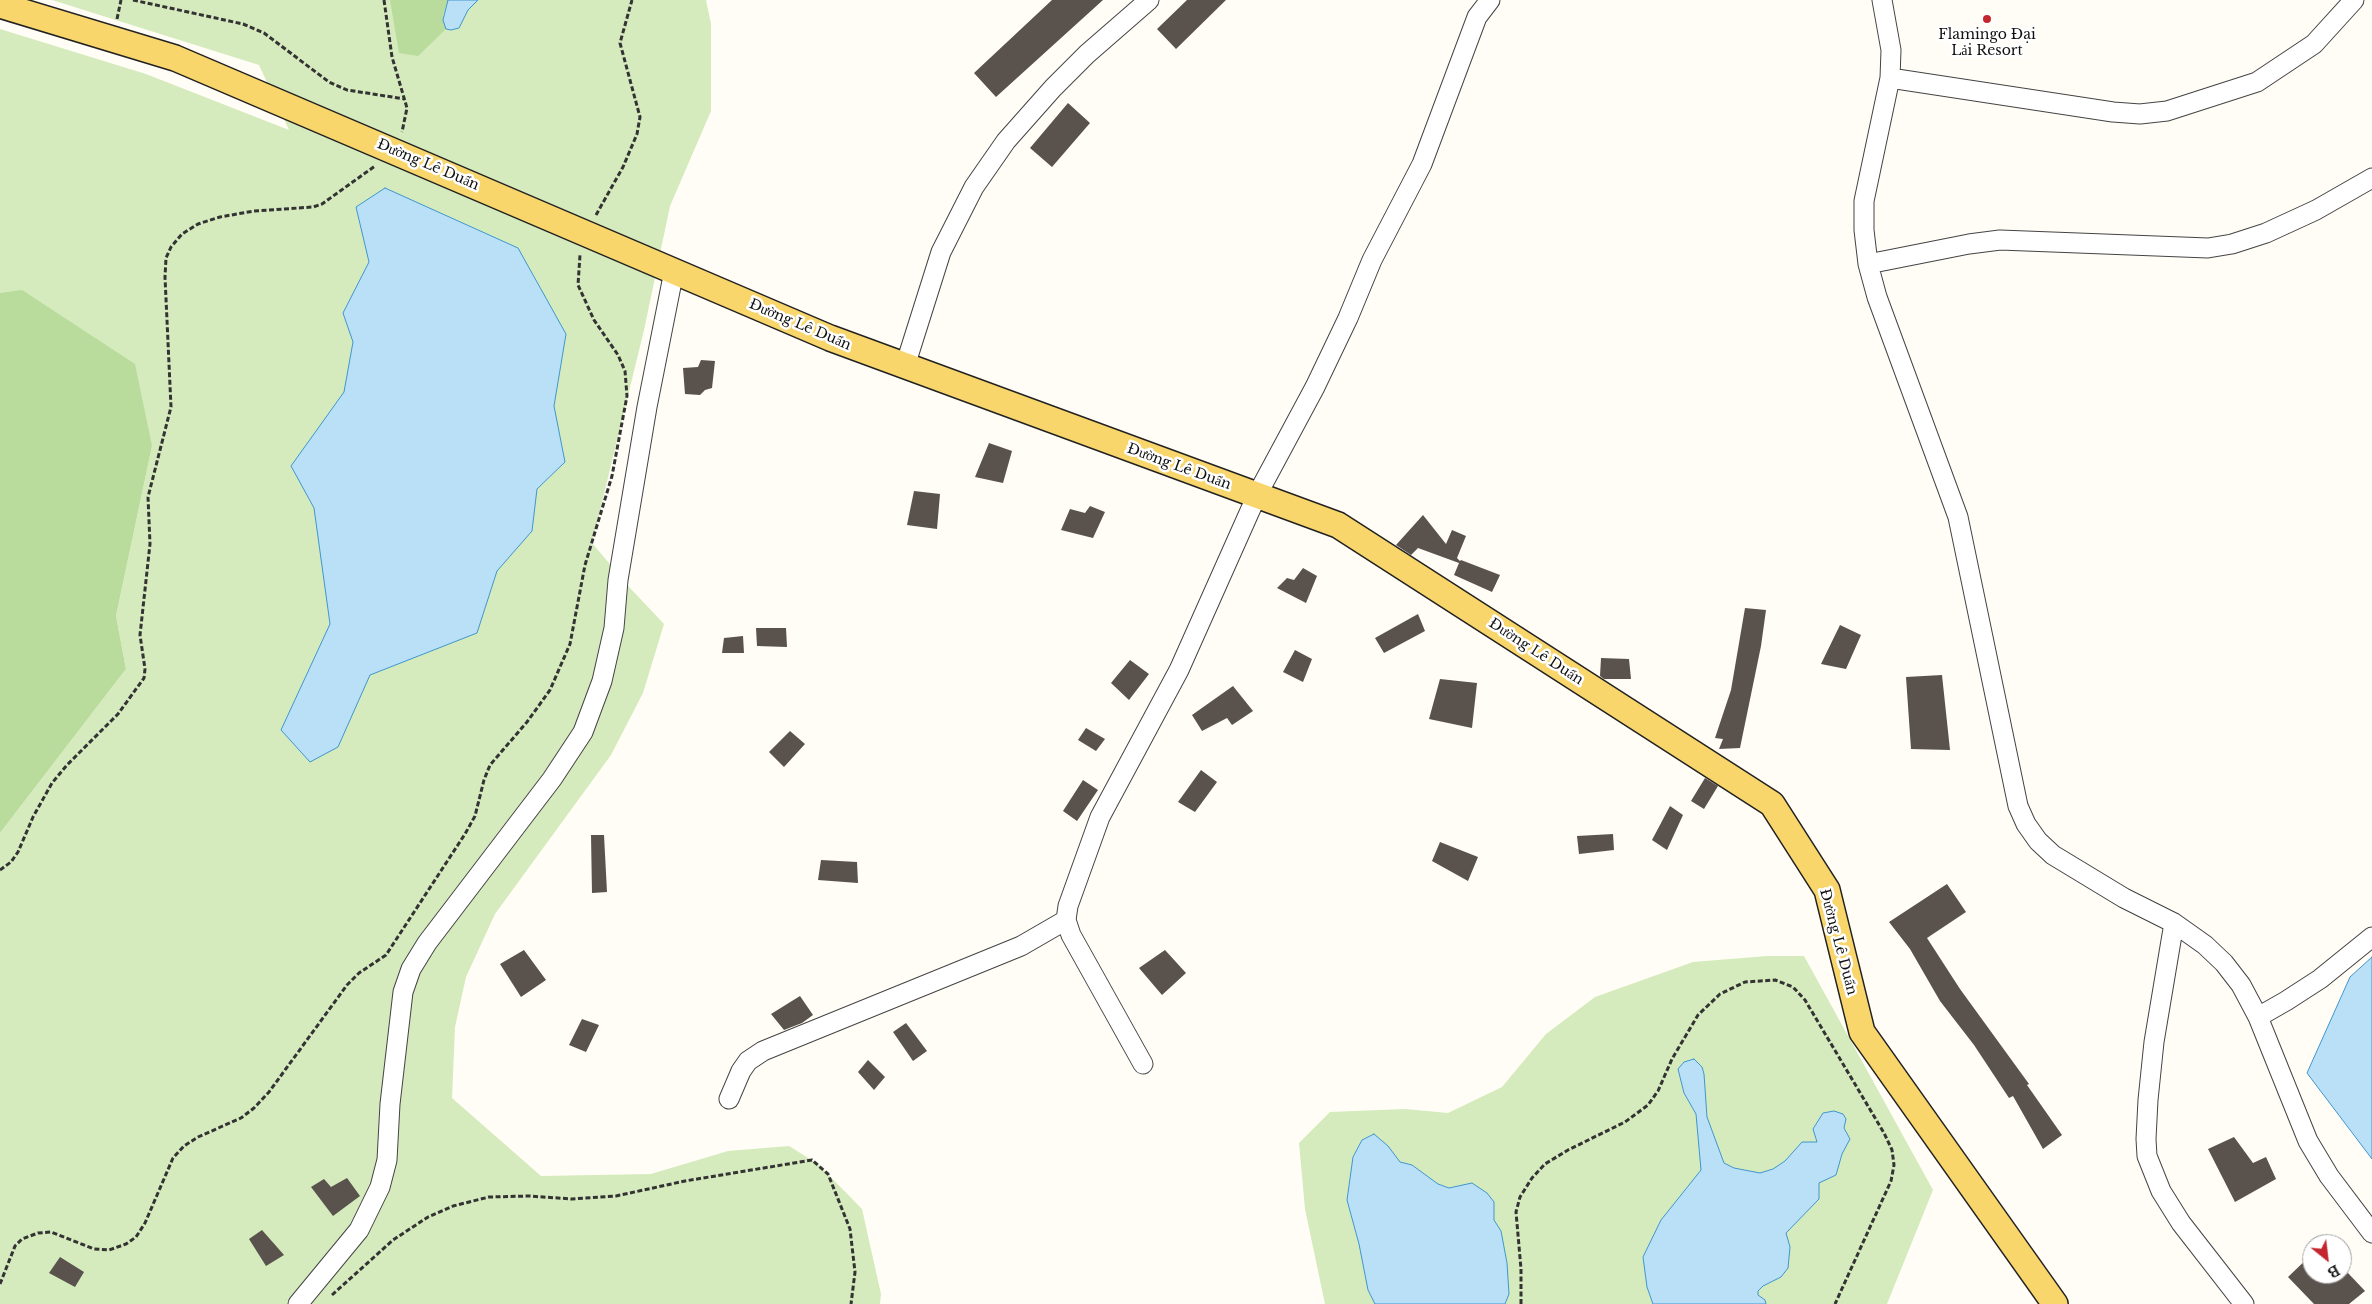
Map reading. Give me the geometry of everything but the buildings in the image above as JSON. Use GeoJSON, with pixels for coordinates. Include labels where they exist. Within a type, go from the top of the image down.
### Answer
{"type":"FeatureCollection","features":[{"type":"Feature","properties":{"kind":"main road","name":"Đường Lê Duẩn"},"geometry":{"type":"LineString","coordinates":[[0,5],[175,58],[830,338],[1338,525],[1772,804],[1827,890],[1862,1032],[2055,1304]]}},
{"type":"Feature","properties":{"kind":"street"},"geometry":{"type":"LineString","coordinates":[[905,366],[941,252],[974,187],[1006,141],[1053,88],[1087,54],[1149,0]]}},
{"type":"Feature","properties":{"kind":"street"},"geometry":{"type":"LineString","coordinates":[[1143,1064],[1084,961],[1066,920],[1068,906],[1100,817],[1178,670],[1257,495],[1315,387],[1348,318],[1372,260],[1422,164],[1474,24],[1490,0]]}},
{"type":"Feature","properties":{"kind":"street"},"geometry":{"type":"LineString","coordinates":[[1882,0],[1891,50],[1890,78],[1864,201],[1864,230],[1868,264],[1877,297],[1958,517],[2018,806],[2026,824],[2038,841],[2060,860],[2124,898],[2174,922],[2224,962],[2241,985],[2258,1017],[2308,1141],[2328,1176],[2372,1233]]}},
{"type":"Feature","properties":{"kind":"street"},"geometry":{"type":"LineString","coordinates":[[1890,78],[2113,112],[2140,114],[2167,111],[2257,82],[2314,44],[2354,0]]}},
{"type":"Feature","properties":{"kind":"street"},"geometry":{"type":"LineString","coordinates":[[1868,264],[1969,244],[2000,240],[2208,248],[2266,233],[2316,210],[2372,178]]}},
{"type":"Feature","properties":{"kind":"street"},"geometry":{"type":"LineString","coordinates":[[298,1304],[359,1230],[380,1187],[387,1160],[390,1104],[403,992],[411,969],[428,943],[552,779],[583,732],[599,690],[614,628],[618,580],[646,407],[674,271]]}},
{"type":"Feature","properties":{"kind":"street"},"geometry":{"type":"LineString","coordinates":[[729,1099],[741,1071],[748,1061],[764,1051],[1021,946],[1066,920]]}},
{"type":"Feature","properties":{"kind":"street"},"geometry":{"type":"LineString","coordinates":[[2174,922],[2150,1080],[2146,1139],[2147,1156],[2152,1171],[2169,1205],[2200,1250],[2244,1304]]}},
{"type":"Feature","properties":{"kind":"street"},"geometry":{"type":"LineString","coordinates":[[2258,1017],[2286,1002],[2320,979],[2372,937]]}},
{"type":"Feature","properties":{"kind":"path"},"geometry":{"type":"LineString","coordinates":[[133,0],[243,24],[264,34],[329,82],[347,90],[405,99]]}},
{"type":"Feature","properties":{"kind":"path"},"geometry":{"type":"LineString","coordinates":[[0,870],[11,862],[18,852],[33,817],[52,783],[67,765],[118,714],[144,678],[145,669],[140,635],[150,544],[148,497],[172,407],[165,277],[166,258],[171,247],[182,234],[190,229],[220,216],[322,204],[352,181],[396,152],[406,120],[405,99],[392,57],[384,0]]}},
{"type":"Feature","properties":{"kind":"path"},"geometry":{"type":"LineString","coordinates":[[0,1284],[14,1246],[22,1238],[38,1233],[51,1232],[94,1249],[109,1250],[126,1244],[136,1237],[173,1158],[184,1146],[198,1137],[241,1118],[254,1108],[268,1092],[347,985],[359,973],[386,954],[475,816],[484,780],[490,765],[527,722],[550,690],[570,644],[585,565],[612,476],[627,396],[625,371],[618,355],[594,320],[578,285],[578,264],[585,233],[623,167],[637,134],[640,117],[620,43],[632,0]]}},
{"type":"Feature","properties":{"kind":"path"},"geometry":{"type":"LineString","coordinates":[[1521,1304],[1521,1270],[1516,1212],[1520,1197],[1532,1178],[1545,1164],[1560,1154],[1625,1122],[1648,1105],[1658,1091],[1672,1059],[1698,1015],[1720,994],[1746,982],[1774,980],[1793,987],[1805,1000],[1884,1133],[1892,1150],[1894,1165],[1891,1181],[1835,1304]]}},
{"type":"Feature","properties":{"kind":"path"},"geometry":{"type":"LineString","coordinates":[[329,1298],[393,1240],[428,1216],[453,1206],[489,1197],[529,1196],[572,1199],[616,1196],[695,1179],[812,1160],[828,1174],[850,1229],[855,1272],[851,1304]]}},
{"type":"Feature","properties":{"kind":"green space"},"geometry":{"type":"Polygon","coordinates":[[[52,0],[706,0],[711,24],[711,111],[670,206],[644,330],[592,543],[664,624],[643,693],[611,755],[495,914],[466,977],[455,1027],[452,1098],[541,1176],[651,1174],[728,1151],[789,1146],[818,1164],[862,1209],[881,1294],[880,1304],[0,1304],[0,833],[126,669],[116,616],[152,446],[0,295],[0,29],[146,74],[289,130],[259,65],[52,0]]]}},
{"type":"Feature","properties":{"kind":"green space"},"geometry":{"type":"Polygon","coordinates":[[[390,0],[448,0],[443,15],[446,29],[418,56],[399,53],[390,0]]]}},
{"type":"Feature","properties":{"kind":"green space"},"geometry":{"type":"Polygon","coordinates":[[[22,290],[135,364],[152,446],[116,616],[126,669],[0,833],[0,293],[22,290]]]}},
{"type":"Feature","properties":{"kind":"green space"},"geometry":{"type":"Polygon","coordinates":[[[1767,956],[1804,956],[1933,1190],[1887,1304],[1325,1304],[1305,1209],[1299,1143],[1330,1112],[1405,1109],[1448,1113],[1502,1087],[1546,1034],[1595,997],[1693,962],[1767,956]]]}},
{"type":"Feature","properties":{"kind":"water"},"geometry":{"type":"Polygon","coordinates":[[[448,0],[478,0],[468,10],[459,28],[451,30],[446,29],[443,20],[448,0]]]}},
{"type":"Feature","properties":{"kind":"water"},"geometry":{"type":"Polygon","coordinates":[[[385,188],[518,248],[566,334],[554,406],[565,462],[537,489],[532,531],[497,571],[477,633],[370,675],[338,747],[310,762],[281,730],[330,624],[314,508],[291,466],[344,392],[353,342],[343,313],[369,262],[356,207],[385,188]]]}},
{"type":"Feature","properties":{"kind":"water"},"geometry":{"type":"Polygon","coordinates":[[[2372,957],[2372,1159],[2307,1073],[2350,977],[2372,957]]]}},
{"type":"Feature","properties":{"kind":"water"},"geometry":{"type":"Polygon","coordinates":[[[1694,1059],[1702,1067],[1704,1074],[1707,1117],[1724,1163],[1734,1168],[1760,1173],[1773,1169],[1785,1161],[1802,1142],[1817,1142],[1813,1129],[1823,1113],[1834,1111],[1843,1114],[1846,1119],[1844,1128],[1850,1139],[1842,1154],[1836,1175],[1819,1183],[1819,1199],[1786,1233],[1790,1247],[1788,1268],[1781,1277],[1763,1286],[1758,1291],[1758,1295],[1765,1300],[1766,1304],[1653,1304],[1647,1287],[1643,1257],[1661,1220],[1701,1170],[1696,1114],[1684,1093],[1678,1069],[1684,1062],[1694,1059]]]}},
{"type":"Feature","properties":{"kind":"water"},"geometry":{"type":"Polygon","coordinates":[[[1374,1134],[1388,1146],[1400,1162],[1412,1165],[1438,1184],[1449,1188],[1472,1183],[1487,1193],[1494,1202],[1494,1220],[1501,1231],[1507,1263],[1509,1294],[1505,1304],[1375,1304],[1368,1290],[1359,1244],[1347,1200],[1353,1157],[1362,1140],[1374,1134]]]}},
{"type":"Feature","properties":{"kind":"place","name":"Flamingo Đại Lải Resort"},"geometry":{"type":"Point","coordinates":[1987,19]}}]}
